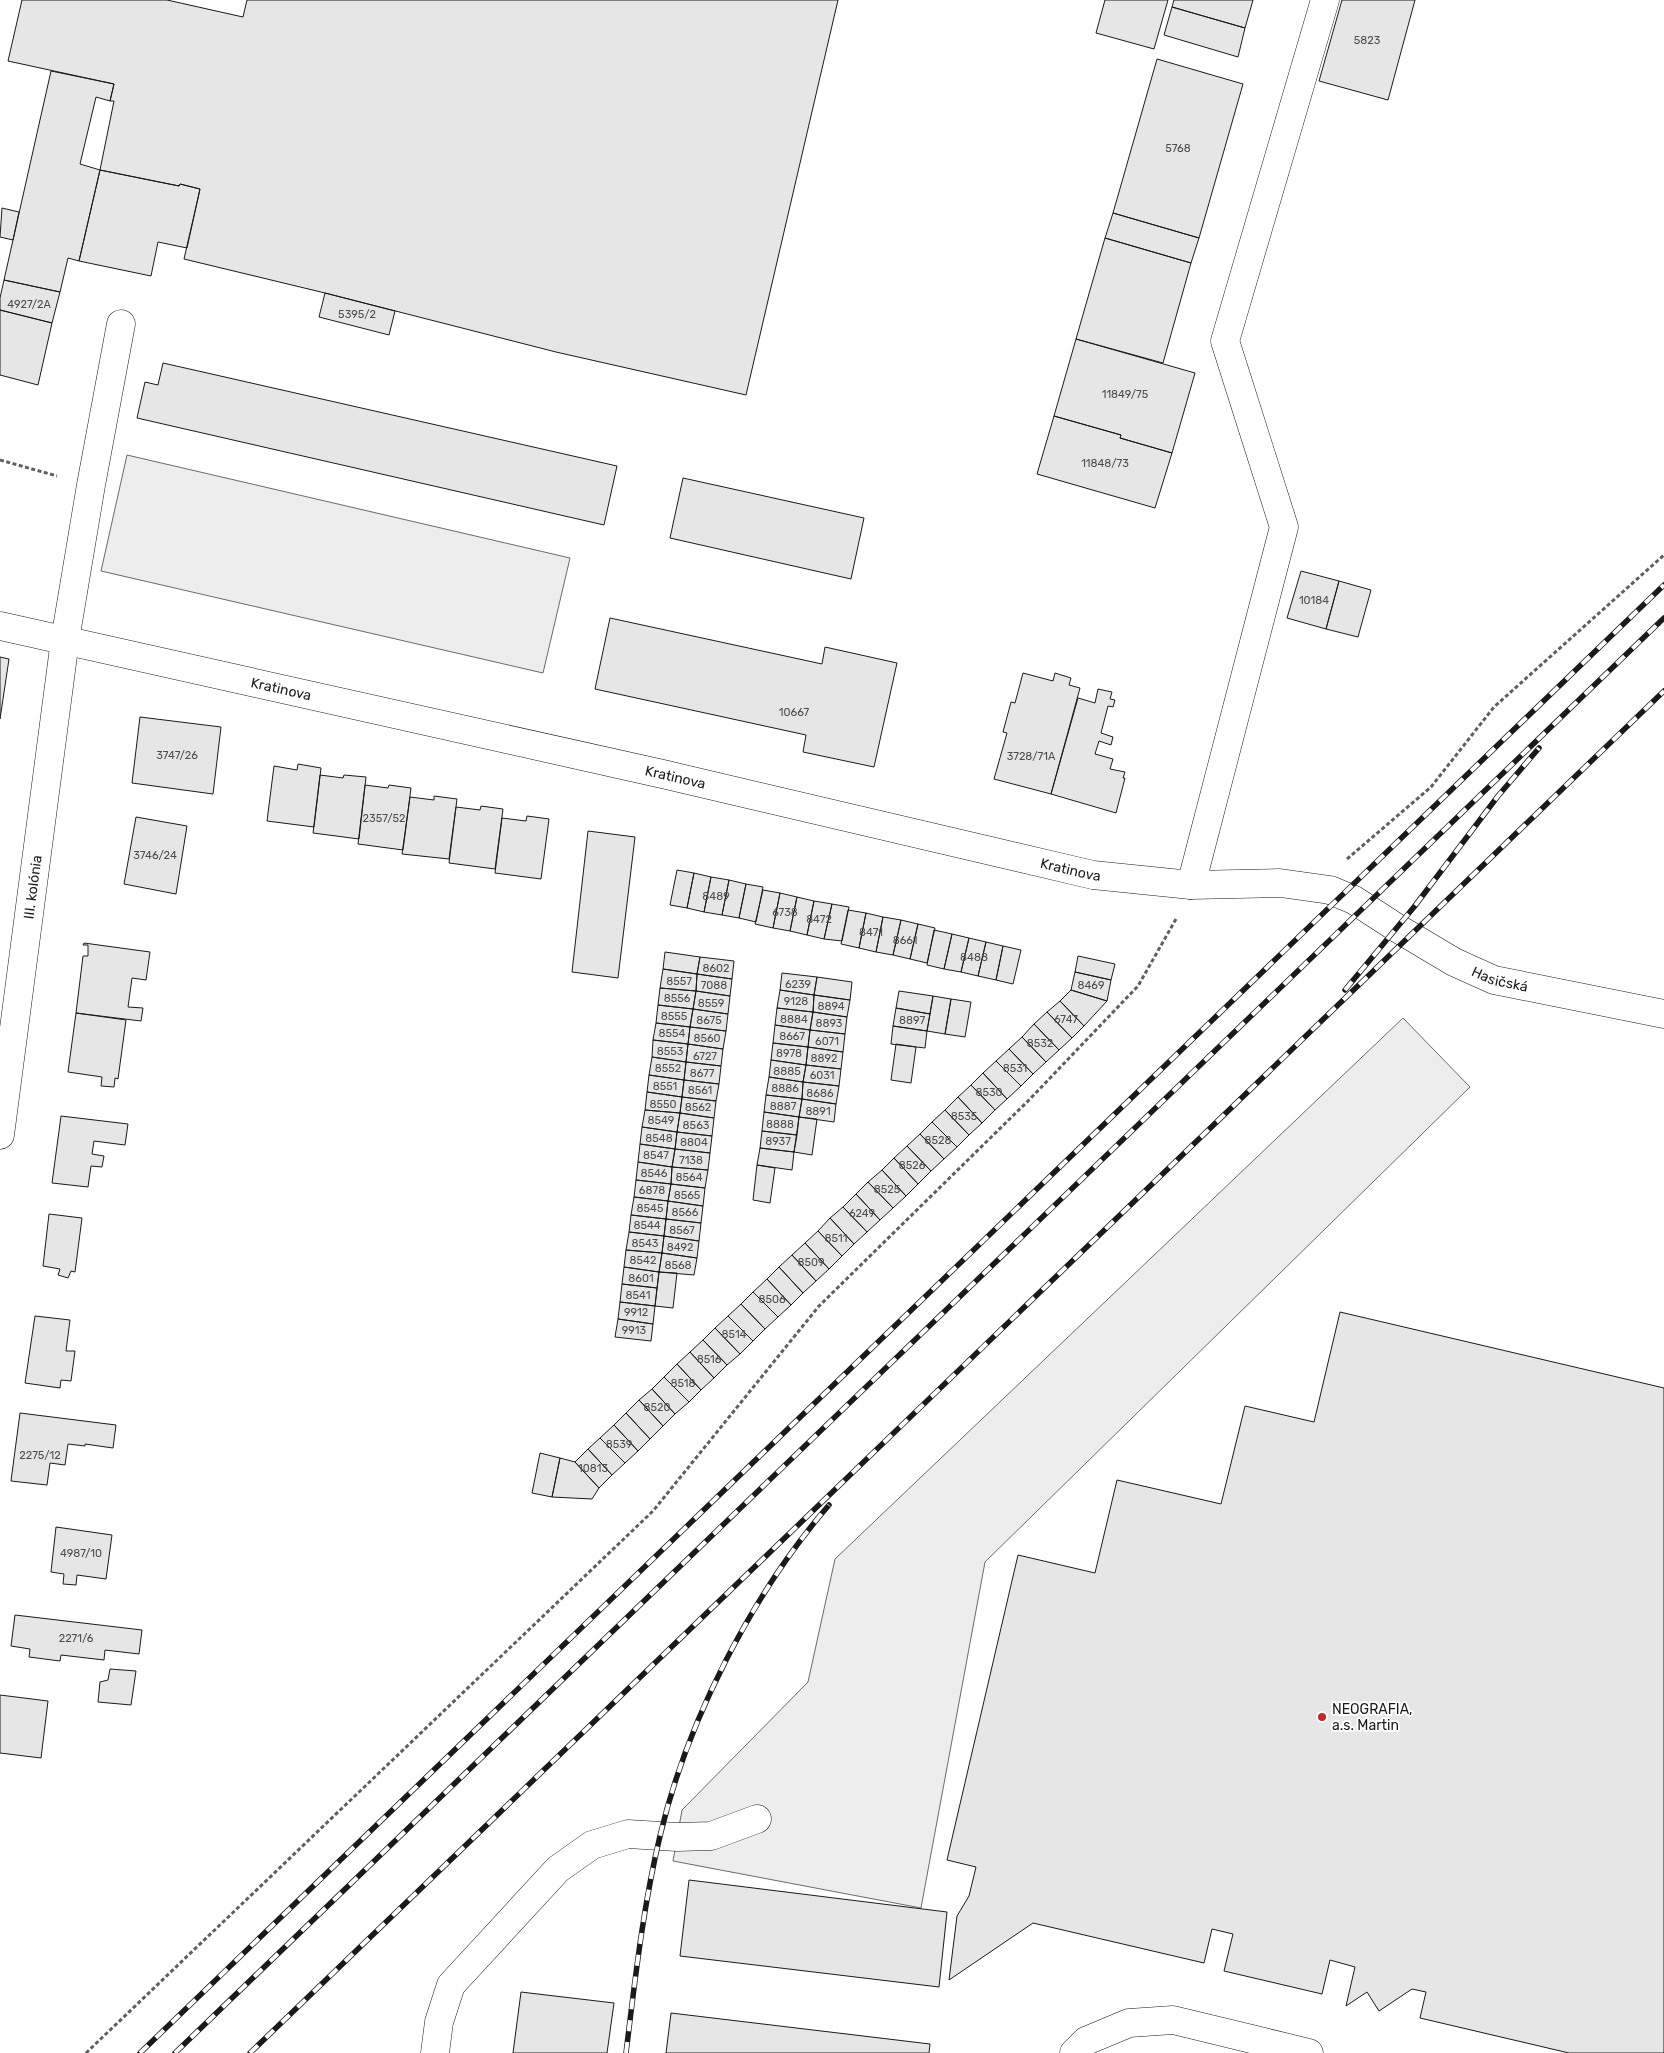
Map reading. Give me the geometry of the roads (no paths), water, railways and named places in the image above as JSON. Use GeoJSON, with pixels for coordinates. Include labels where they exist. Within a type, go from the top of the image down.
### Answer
{"type":"FeatureCollection","features":[{"type":"Feature","properties":{"kind":"street"},"geometry":{"type":"LineString","coordinates":[[1191,885],[1284,527],[1225,341],[1324,0]]}},
{"type":"Feature","properties":{"kind":"street","name":"III. kolónia"},"geometry":{"type":"LineString","coordinates":[[0,1135],[65,640],[121,324]]}},
{"type":"Feature","properties":{"kind":"street","name":"Kratinova"},"geometry":{"type":"LineString","coordinates":[[0,626],[667,775],[1093,875],[1191,885],[1280,883],[1336,892],[1354,900]]}},
{"type":"Feature","properties":{"kind":"street","name":"Hasičská"},"geometry":{"type":"LineString","coordinates":[[1354,900],[1396,928],[1446,957],[1494,980],[1664,1014]]}},
{"type":"Feature","properties":{"kind":"street"},"geometry":{"type":"LineString","coordinates":[[435,2053],[439,2022],[451,1985],[558,1869],[592,1845],[628,1834],[677,1837],[711,1836],[756,1819]]}},
{"type":"Feature","properties":{"kind":"street"},"geometry":{"type":"LineString","coordinates":[[1074,2053],[1086,2041],[1128,2023],[1173,2020],[1309,2053]]}},
{"type":"Feature","properties":{"kind":"railway"},"geometry":{"type":"LineString","coordinates":[[140,2053],[1664,585]]}},
{"type":"Feature","properties":{"kind":"railway"},"geometry":{"type":"LineString","coordinates":[[175,2053],[1664,618]]}},
{"type":"Feature","properties":{"kind":"railway"},"geometry":{"type":"LineString","coordinates":[[250,2053],[1664,691]]}},
{"type":"Feature","properties":{"kind":"railway"},"geometry":{"type":"LineString","coordinates":[[1345,990],[1414,907],[1498,796],[1539,748]]}},
{"type":"Feature","properties":{"kind":"railway"},"geometry":{"type":"LineString","coordinates":[[626,2053],[640,1944],[654,1863],[672,1792],[687,1748],[705,1704],[749,1619],[774,1578],[829,1505]]}},
{"type":"Feature","properties":{"kind":"place","name":"NEOGRAFIA, a.s. Martin"},"geometry":{"type":"Point","coordinates":[1322,1717]}}]}
